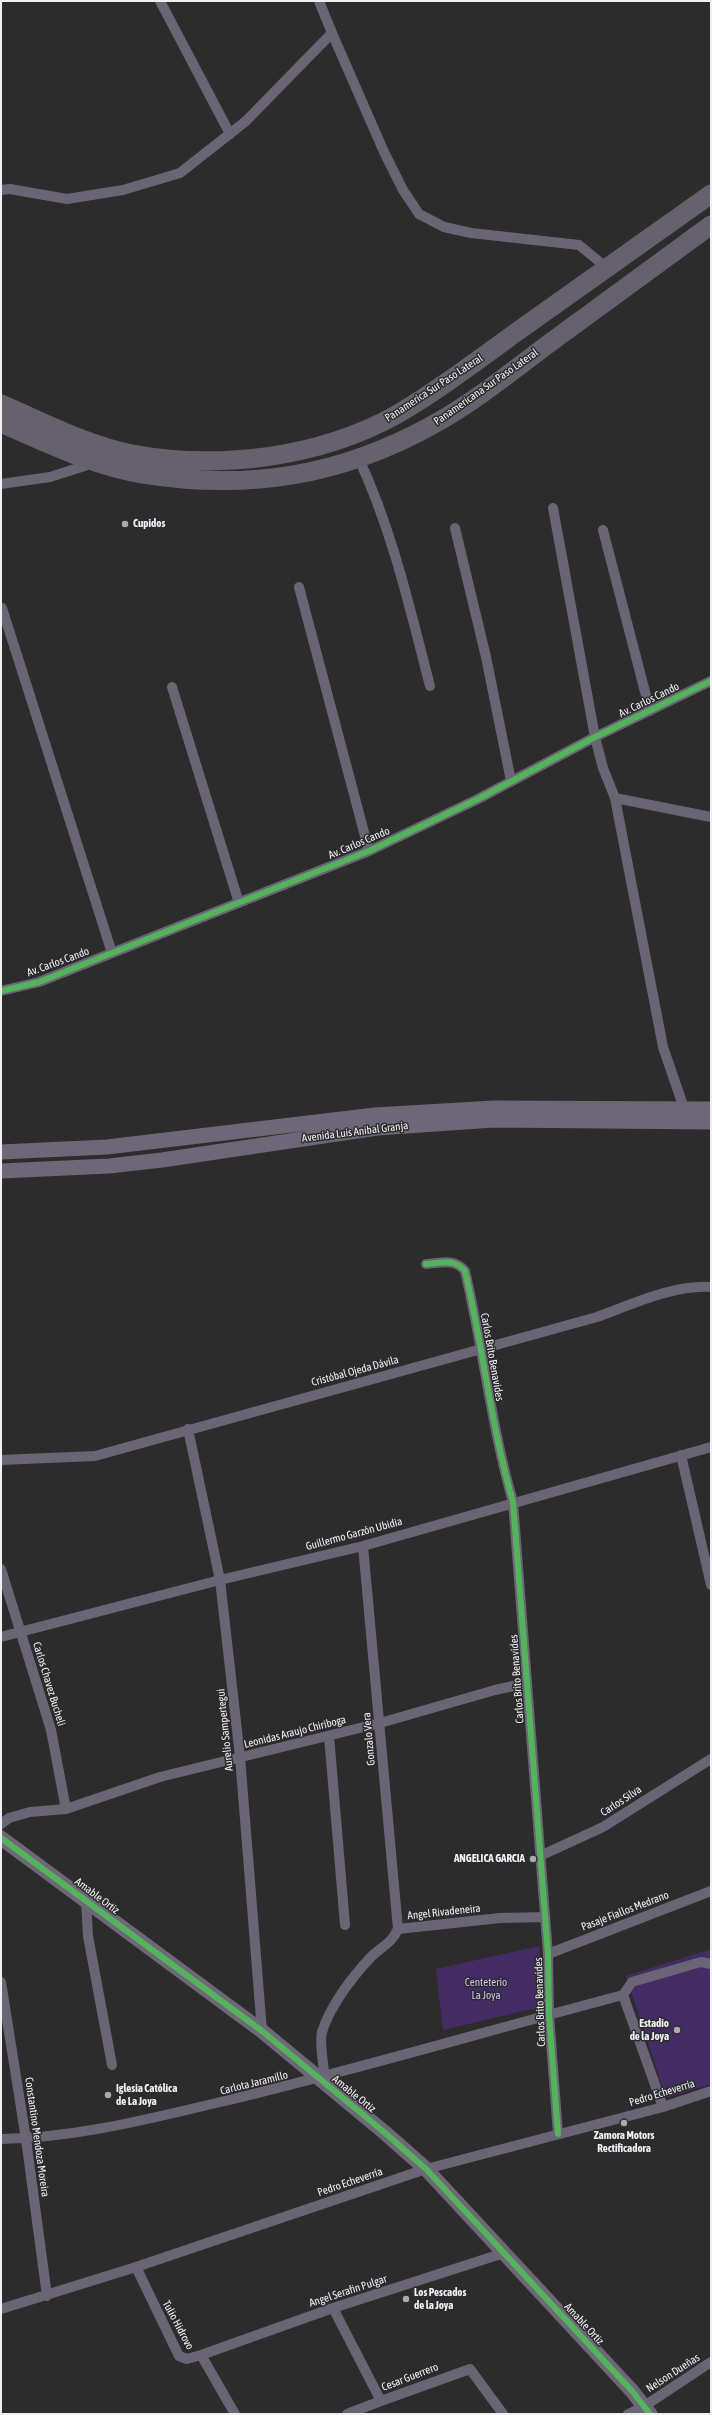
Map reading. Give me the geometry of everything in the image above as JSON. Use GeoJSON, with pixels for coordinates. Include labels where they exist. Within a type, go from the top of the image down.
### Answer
{"type":"FeatureCollection","features":[{"type":"Feature","properties":{"kind":"highway","name":"Panamerica Sur Paso Lateral"},"geometry":{"type":"LineString","coordinates":[[1,404],[89,442],[130,454],[168,459],[227,460],[280,454],[327,444],[396,415],[711,194]]}},
{"type":"Feature","properties":{"kind":"highway","name":"Panamericana Sur Paso Lateral"},"geometry":{"type":"LineString","coordinates":[[1,423],[98,462],[150,475],[198,480],[250,480],[292,477],[339,465],[389,445],[448,415],[711,225]]}},
{"type":"Feature","properties":{"kind":"main road","name":"Avenida Luis Anibal Granja"},"geometry":{"type":"LineString","coordinates":[[1,1152],[107,1147],[375,1115],[494,1108],[711,1109]]}},
{"type":"Feature","properties":{"kind":"main road","name":"Avenida Luis Anibal Granja"},"geometry":{"type":"LineString","coordinates":[[1,1171],[109,1166],[147,1162],[377,1128],[494,1120],[711,1122]]}},
{"type":"Feature","properties":{"kind":"main road","name":"Amable Ortiz"},"geometry":{"type":"LineString","coordinates":[[1,1838],[321,2076],[426,2169],[632,2391],[647,2410]]}},
{"type":"Feature","properties":{"kind":"street"},"geometry":{"type":"LineString","coordinates":[[160,1],[230,134]]}},
{"type":"Feature","properties":{"kind":"street"},"geometry":{"type":"LineString","coordinates":[[319,1],[384,152],[403,190],[419,214],[444,227],[471,233],[579,245],[607,268]]}},
{"type":"Feature","properties":{"kind":"street"},"geometry":{"type":"LineString","coordinates":[[1,190],[10,189],[67,199],[123,190],[180,173],[246,121],[332,33]]}},
{"type":"Feature","properties":{"kind":"street"},"geometry":{"type":"LineString","coordinates":[[358,457],[370,482],[409,600],[430,686]]}},
{"type":"Feature","properties":{"kind":"street"},"geometry":{"type":"LineString","coordinates":[[1,484],[50,477],[98,462]]}},
{"type":"Feature","properties":{"kind":"street"},"geometry":{"type":"LineString","coordinates":[[554,508],[596,737],[603,768],[615,798],[663,1047],[684,1108]]}},
{"type":"Feature","properties":{"kind":"street"},"geometry":{"type":"LineString","coordinates":[[454,528],[486,657],[511,781]]}},
{"type":"Feature","properties":{"kind":"street"},"geometry":{"type":"LineString","coordinates":[[603,530],[650,711]]}},
{"type":"Feature","properties":{"kind":"street"},"geometry":{"type":"LineString","coordinates":[[299,587],[369,851]]}},
{"type":"Feature","properties":{"kind":"street"},"geometry":{"type":"LineString","coordinates":[[2,608],[112,953]]}},
{"type":"Feature","properties":{"kind":"street","name":"Av. Carlos Cando"},"geometry":{"type":"LineString","coordinates":[[1,991],[40,982],[369,851],[711,681]]}},
{"type":"Feature","properties":{"kind":"street"},"geometry":{"type":"LineString","coordinates":[[172,686],[239,902]]}},
{"type":"Feature","properties":{"kind":"street"},"geometry":{"type":"LineString","coordinates":[[615,798],[711,817]]}},
{"type":"Feature","properties":{"kind":"street","name":"Carlos Brito Benavides"},"geometry":{"type":"LineString","coordinates":[[426,1264],[454,1262],[460,1264],[465,1271],[482,1350],[503,1468],[514,1502],[548,1954],[549,2015],[558,2134]]}},
{"type":"Feature","properties":{"kind":"street","name":"Cristóbal Ojeda Dávila"},"geometry":{"type":"LineString","coordinates":[[1,1460],[95,1456],[188,1429],[482,1350],[597,1317],[658,1294],[702,1286],[711,1287]]}},
{"type":"Feature","properties":{"kind":"street","name":"Aurelio Sampertegui"},"geometry":{"type":"LineString","coordinates":[[188,1429],[220,1580],[240,1758],[262,2032]]}},
{"type":"Feature","properties":{"kind":"street","name":"Guillermo Garzón Ubidia"},"geometry":{"type":"LineString","coordinates":[[1,1637],[220,1580],[363,1546],[711,1447]]}},
{"type":"Feature","properties":{"kind":"street"},"geometry":{"type":"LineString","coordinates":[[681,1455],[711,1585]]}},
{"type":"Feature","properties":{"kind":"street","name":"Gonzalo Vera"},"geometry":{"type":"LineString","coordinates":[[363,1546],[398,1929]]}},
{"type":"Feature","properties":{"kind":"street","name":"Carlos Chavez Bucheli"},"geometry":{"type":"LineString","coordinates":[[1,1569],[51,1730],[66,1809]]}},
{"type":"Feature","properties":{"kind":"street","name":"Leonidas Araujo Chiriboga"},"geometry":{"type":"LineString","coordinates":[[1,1824],[9,1818],[30,1812],[66,1809],[160,1777],[380,1723],[495,1690],[527,1684]]}},
{"type":"Feature","properties":{"kind":"street"},"geometry":{"type":"LineString","coordinates":[[329,1736],[345,1925]]}},
{"type":"Feature","properties":{"kind":"street","name":"Carlos Silva"},"geometry":{"type":"LineString","coordinates":[[540,1856],[603,1827],[711,1759]]}},
{"type":"Feature","properties":{"kind":"street","name":"Pasaje Fiallos Medrano"},"geometry":{"type":"LineString","coordinates":[[548,1954],[711,1891]]}},
{"type":"Feature","properties":{"kind":"street"},"geometry":{"type":"LineString","coordinates":[[86,1901],[88,1936],[112,2065]]}},
{"type":"Feature","properties":{"kind":"street","name":"Angel Rivadeneira"},"geometry":{"type":"LineString","coordinates":[[321,2076],[322,2033],[333,2010],[356,1972],[373,1955],[394,1939],[398,1929],[500,1918],[545,1917]]}},
{"type":"Feature","properties":{"kind":"street"},"geometry":{"type":"LineString","coordinates":[[663,2107],[623,1995],[632,1982],[701,1962],[711,1964]]}},
{"type":"Feature","properties":{"kind":"street","name":"Constantino Mendoza Moreira"},"geometry":{"type":"LineString","coordinates":[[1,1982],[2,2000],[26,2139],[47,2296]]}},
{"type":"Feature","properties":{"kind":"street","name":"Carlota Jaramillo"},"geometry":{"type":"LineString","coordinates":[[1,2139],[26,2139],[139,2122],[321,2076],[623,1995]]}},
{"type":"Feature","properties":{"kind":"street","name":"Pedro Echeverría"},"geometry":{"type":"LineString","coordinates":[[1,2309],[47,2296],[136,2267],[426,2169],[663,2107],[711,2091]]}},
{"type":"Feature","properties":{"kind":"street","name":"Angel Serafin Pulgar"},"geometry":{"type":"LineString","coordinates":[[201,2355],[333,2308],[504,2253]]}},
{"type":"Feature","properties":{"kind":"street","name":"Tulio Hidrovo"},"geometry":{"type":"LineString","coordinates":[[136,2267],[179,2356],[187,2359],[201,2355],[235,2414]]}},
{"type":"Feature","properties":{"kind":"street","name":"Cesar Guerrero"},"geometry":{"type":"LineString","coordinates":[[333,2308],[381,2401],[470,2369],[503,2414]]}},
{"type":"Feature","properties":{"kind":"street","name":"Nelson Dueñas"},"geometry":{"type":"LineString","coordinates":[[628,2414],[647,2410],[711,2362]]}},
{"type":"Feature","properties":{"kind":"street"},"geometry":{"type":"LineString","coordinates":[[347,2414],[381,2401]]}},
{"type":"Feature","properties":{"kind":"green space","name":"Centeterio La Joya"},"geometry":{"type":"Polygon","coordinates":[[[539,1946],[545,2006],[443,2030],[436,1969],[539,1946]]]}},
{"type":"Feature","properties":{"kind":"green space","name":"Estadio de la Joya"},"geometry":{"type":"Polygon","coordinates":[[[711,1949],[711,2084],[666,2098],[626,1976],[711,1949]]]}},
{"type":"Feature","properties":{"kind":"cycle path"},"geometry":{"type":"LineString","coordinates":[[1,991],[39,982],[369,851],[478,799],[595,737],[711,681]]}},
{"type":"Feature","properties":{"kind":"cycle path"},"geometry":{"type":"LineString","coordinates":[[426,1264],[447,1262],[457,1264],[465,1271],[499,1445],[513,1502],[548,1954],[549,2015],[558,2134]]}},
{"type":"Feature","properties":{"kind":"cycle path"},"geometry":{"type":"LineString","coordinates":[[1,1838],[262,2031],[384,2132],[426,2169],[632,2391],[650,2414]]}},
{"type":"Feature","properties":{"kind":"place","name":"Cupidos"},"geometry":{"type":"Point","coordinates":[125,524]}},
{"type":"Feature","properties":{"kind":"place","name":"ANGELICA GARCIA"},"geometry":{"type":"Point","coordinates":[533,1859]}},
{"type":"Feature","properties":{"kind":"place","name":"Estadio de la Joya"},"geometry":{"type":"Point","coordinates":[677,2030]}},
{"type":"Feature","properties":{"kind":"place","name":"Iglesia Católica de La Joya"},"geometry":{"type":"Point","coordinates":[108,2095]}},
{"type":"Feature","properties":{"kind":"place","name":"Zamora Motors Rectificadora"},"geometry":{"type":"Point","coordinates":[624,2123]}},
{"type":"Feature","properties":{"kind":"place","name":"Los Pescados de la Joya"},"geometry":{"type":"Point","coordinates":[406,2299]}}]}
